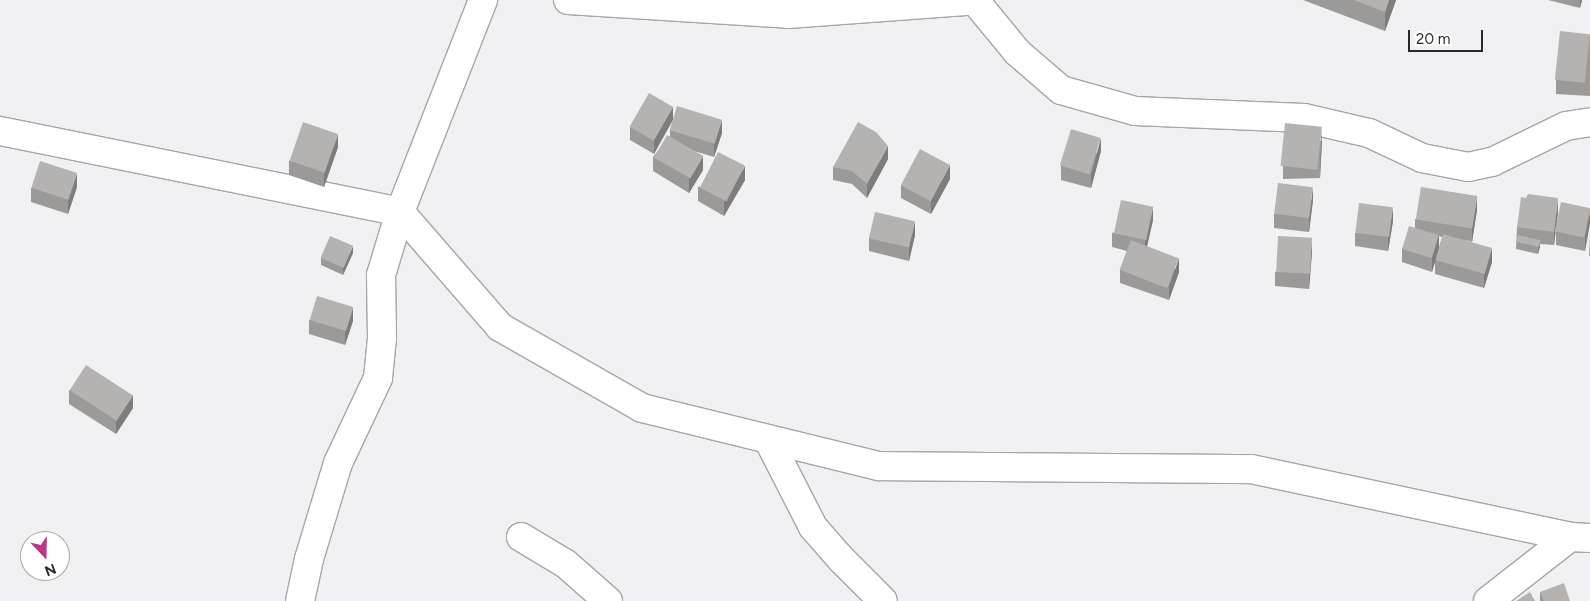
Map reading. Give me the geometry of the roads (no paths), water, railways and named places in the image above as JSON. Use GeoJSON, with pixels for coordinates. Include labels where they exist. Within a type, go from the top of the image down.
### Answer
{"type":"FeatureCollection","features":[{"type":"Feature","properties":{"kind":"street"},"geometry":{"type":"LineString","coordinates":[[300,601],[309,559],[338,462],[378,378],[382,338],[381,275],[400,212],[483,0]]}},
{"type":"Feature","properties":{"kind":"street"},"geometry":{"type":"LineString","coordinates":[[568,0],[788,14],[978,1],[1017,52],[1061,90],[1135,111],[1304,118],[1369,133],[1422,158],[1468,167],[1492,162],[1566,126],[1590,122]]}},
{"type":"Feature","properties":{"kind":"street"},"geometry":{"type":"LineString","coordinates":[[0,131],[400,212],[500,327],[642,408],[879,466],[1251,469],[1580,538]]}},
{"type":"Feature","properties":{"kind":"street"},"geometry":{"type":"LineString","coordinates":[[768,439],[813,527],[841,560],[883,601]]}},
{"type":"Feature","properties":{"kind":"street"},"geometry":{"type":"LineString","coordinates":[[521,537],[566,564],[608,601]]}},
{"type":"Feature","properties":{"kind":"street"},"geometry":{"type":"LineString","coordinates":[[1488,601],[1580,538]]}}]}
